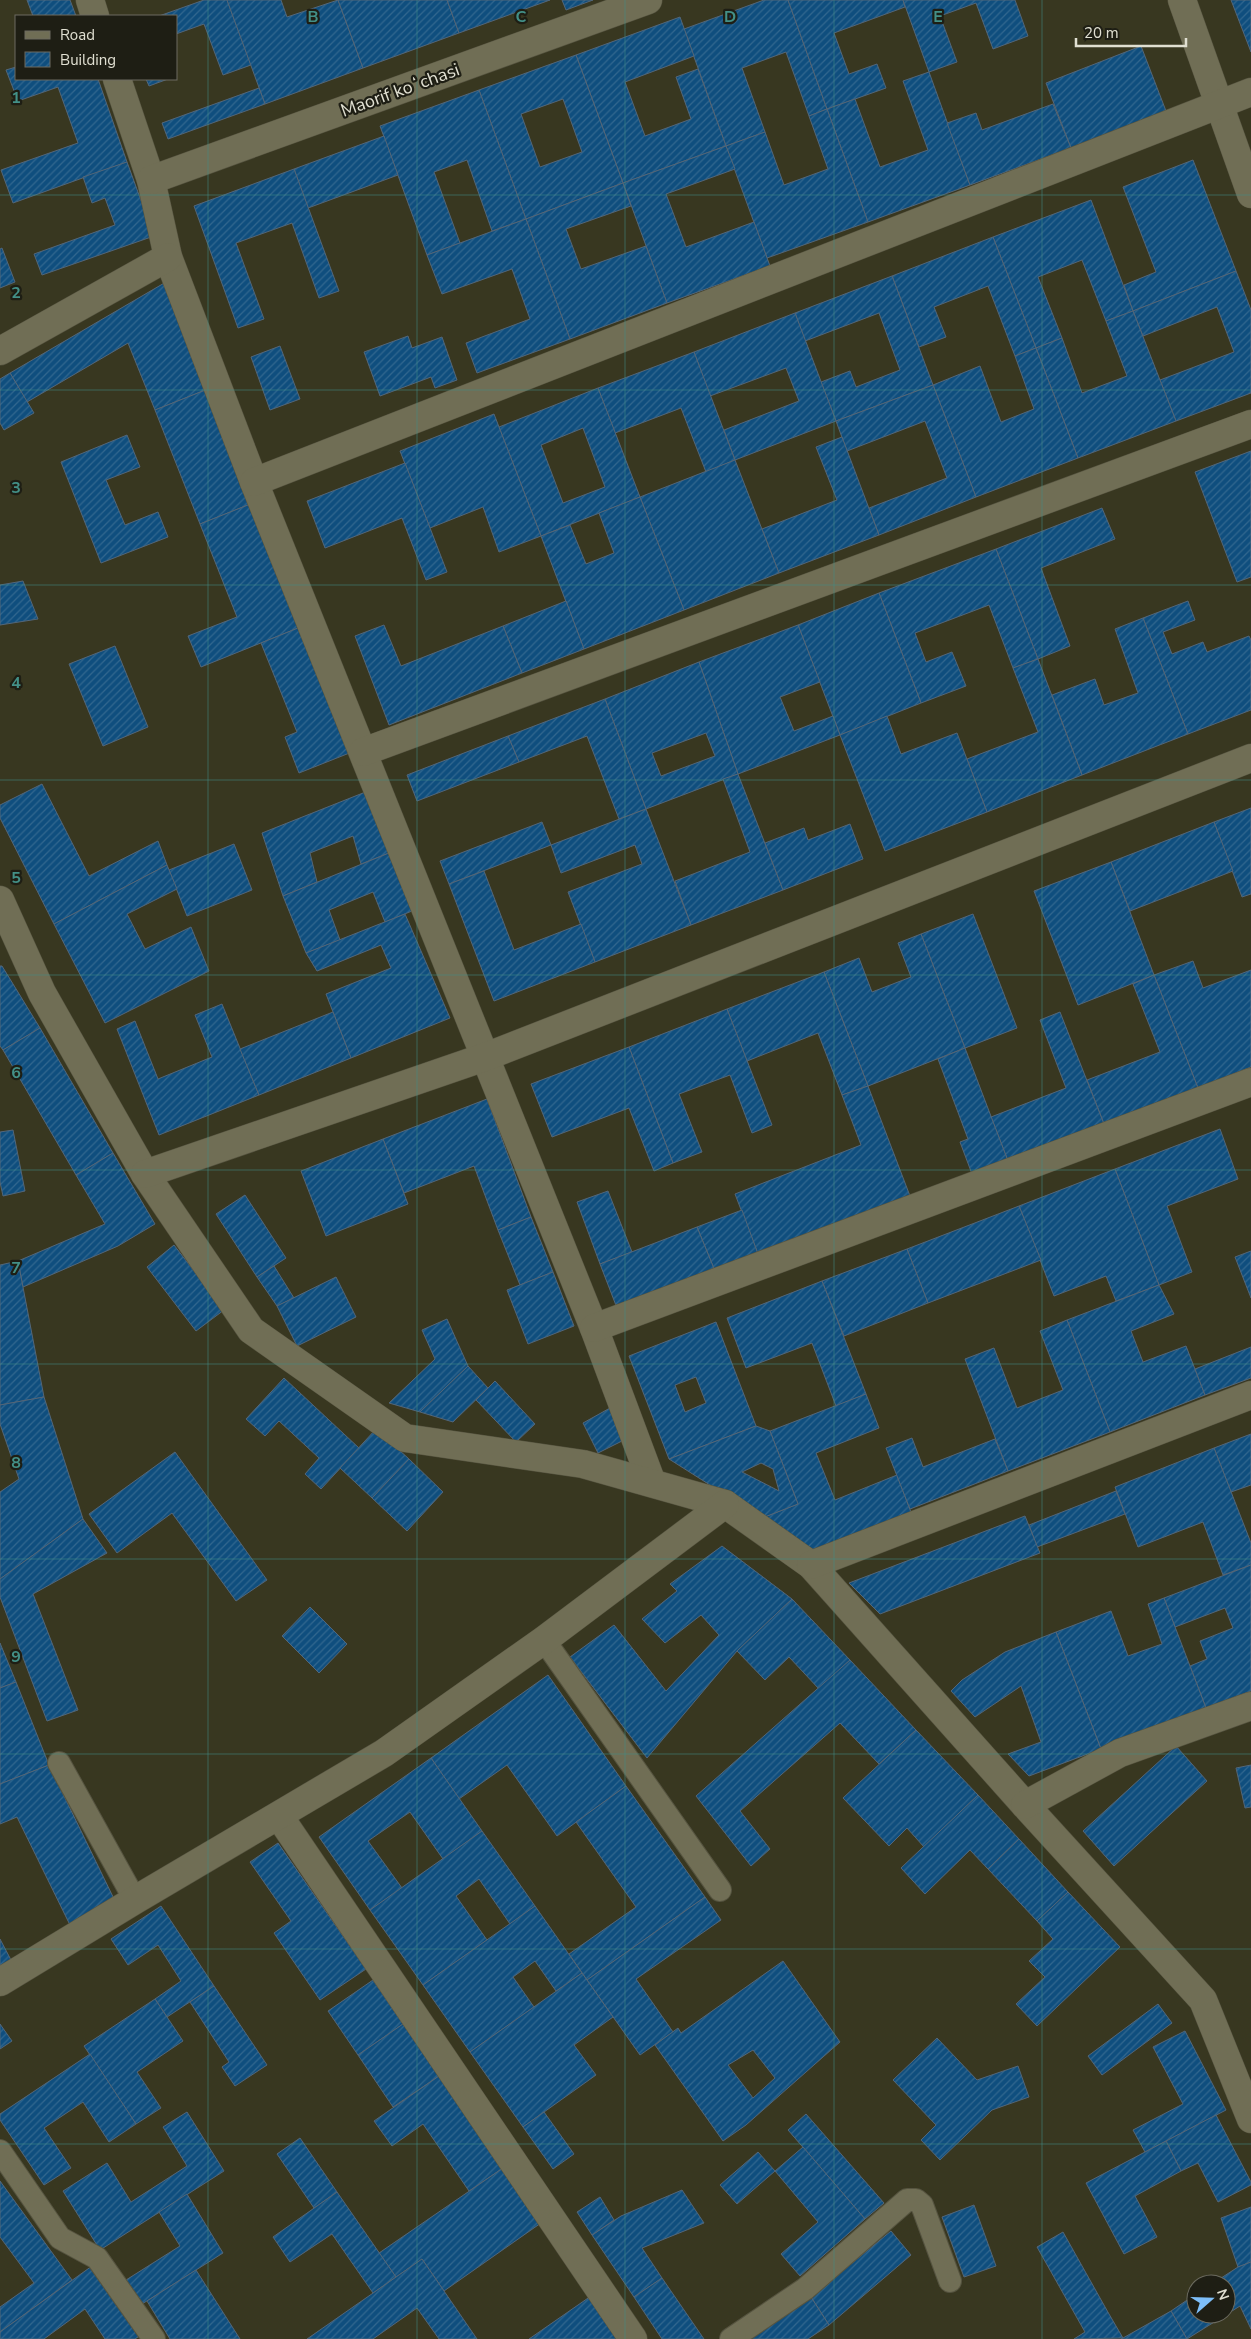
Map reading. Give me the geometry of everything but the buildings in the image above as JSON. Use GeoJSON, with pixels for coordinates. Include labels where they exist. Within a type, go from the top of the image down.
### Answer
{"type":"FeatureCollection","features":[{"type":"Feature","properties":{"kind":"street"},"geometry":{"type":"LineString","coordinates":[[90,0],[95,15]]}},
{"type":"Feature","properties":{"kind":"street","name":"Maorif koʻchasi"},"geometry":{"type":"LineString","coordinates":[[152,180],[648,0]]}},
{"type":"Feature","properties":{"kind":"street"},"geometry":{"type":"LineString","coordinates":[[1182,0],[1251,194]]}},
{"type":"Feature","properties":{"kind":"street"},"geometry":{"type":"LineString","coordinates":[[117,80],[152,180],[168,257],[254,482],[594,1328],[652,1483]]}},
{"type":"Feature","properties":{"kind":"street"},"geometry":{"type":"LineString","coordinates":[[254,482],[1251,92]]}},
{"type":"Feature","properties":{"kind":"street"},"geometry":{"type":"LineString","coordinates":[[0,351],[168,257]]}},
{"type":"Feature","properties":{"kind":"street"},"geometry":{"type":"LineString","coordinates":[[363,752],[1251,424]]}},
{"type":"Feature","properties":{"kind":"street"},"geometry":{"type":"LineString","coordinates":[[145,1174],[485,1057],[1251,758]]}},
{"type":"Feature","properties":{"kind":"street"},"geometry":{"type":"LineString","coordinates":[[0,900],[42,993],[145,1174],[251,1330],[405,1438],[583,1464],[725,1504],[812,1565],[1025,1805],[1203,2000],[1251,2119]]}},
{"type":"Feature","properties":{"kind":"street"},"geometry":{"type":"LineString","coordinates":[[594,1328],[1251,1082]]}},
{"type":"Feature","properties":{"kind":"street"},"geometry":{"type":"LineString","coordinates":[[812,1565],[1251,1396]]}},
{"type":"Feature","properties":{"kind":"street"},"geometry":{"type":"LineString","coordinates":[[0,1982],[384,1753],[544,1640],[725,1504]]}},
{"type":"Feature","properties":{"kind":"street"},"geometry":{"type":"LineString","coordinates":[[1025,1805],[1120,1754],[1251,1706]]}},
{"type":"Feature","properties":{"kind":"street"},"geometry":{"type":"LineString","coordinates":[[280,1816],[633,2339]]}},
{"type":"Feature","properties":{"kind":"lane"},"geometry":{"type":"LineString","coordinates":[[544,1640],[720,1890]]}},
{"type":"Feature","properties":{"kind":"lane"},"geometry":{"type":"LineString","coordinates":[[59,1763],[135,1900]]}},
{"type":"Feature","properties":{"kind":"lane"},"geometry":{"type":"LineString","coordinates":[[0,2151],[60,2238],[97,2258],[154,2339]]}},
{"type":"Feature","properties":{"kind":"lane"},"geometry":{"type":"LineString","coordinates":[[730,2339],[805,2289],[907,2200],[916,2200],[922,2205],[950,2281]]}}]}
